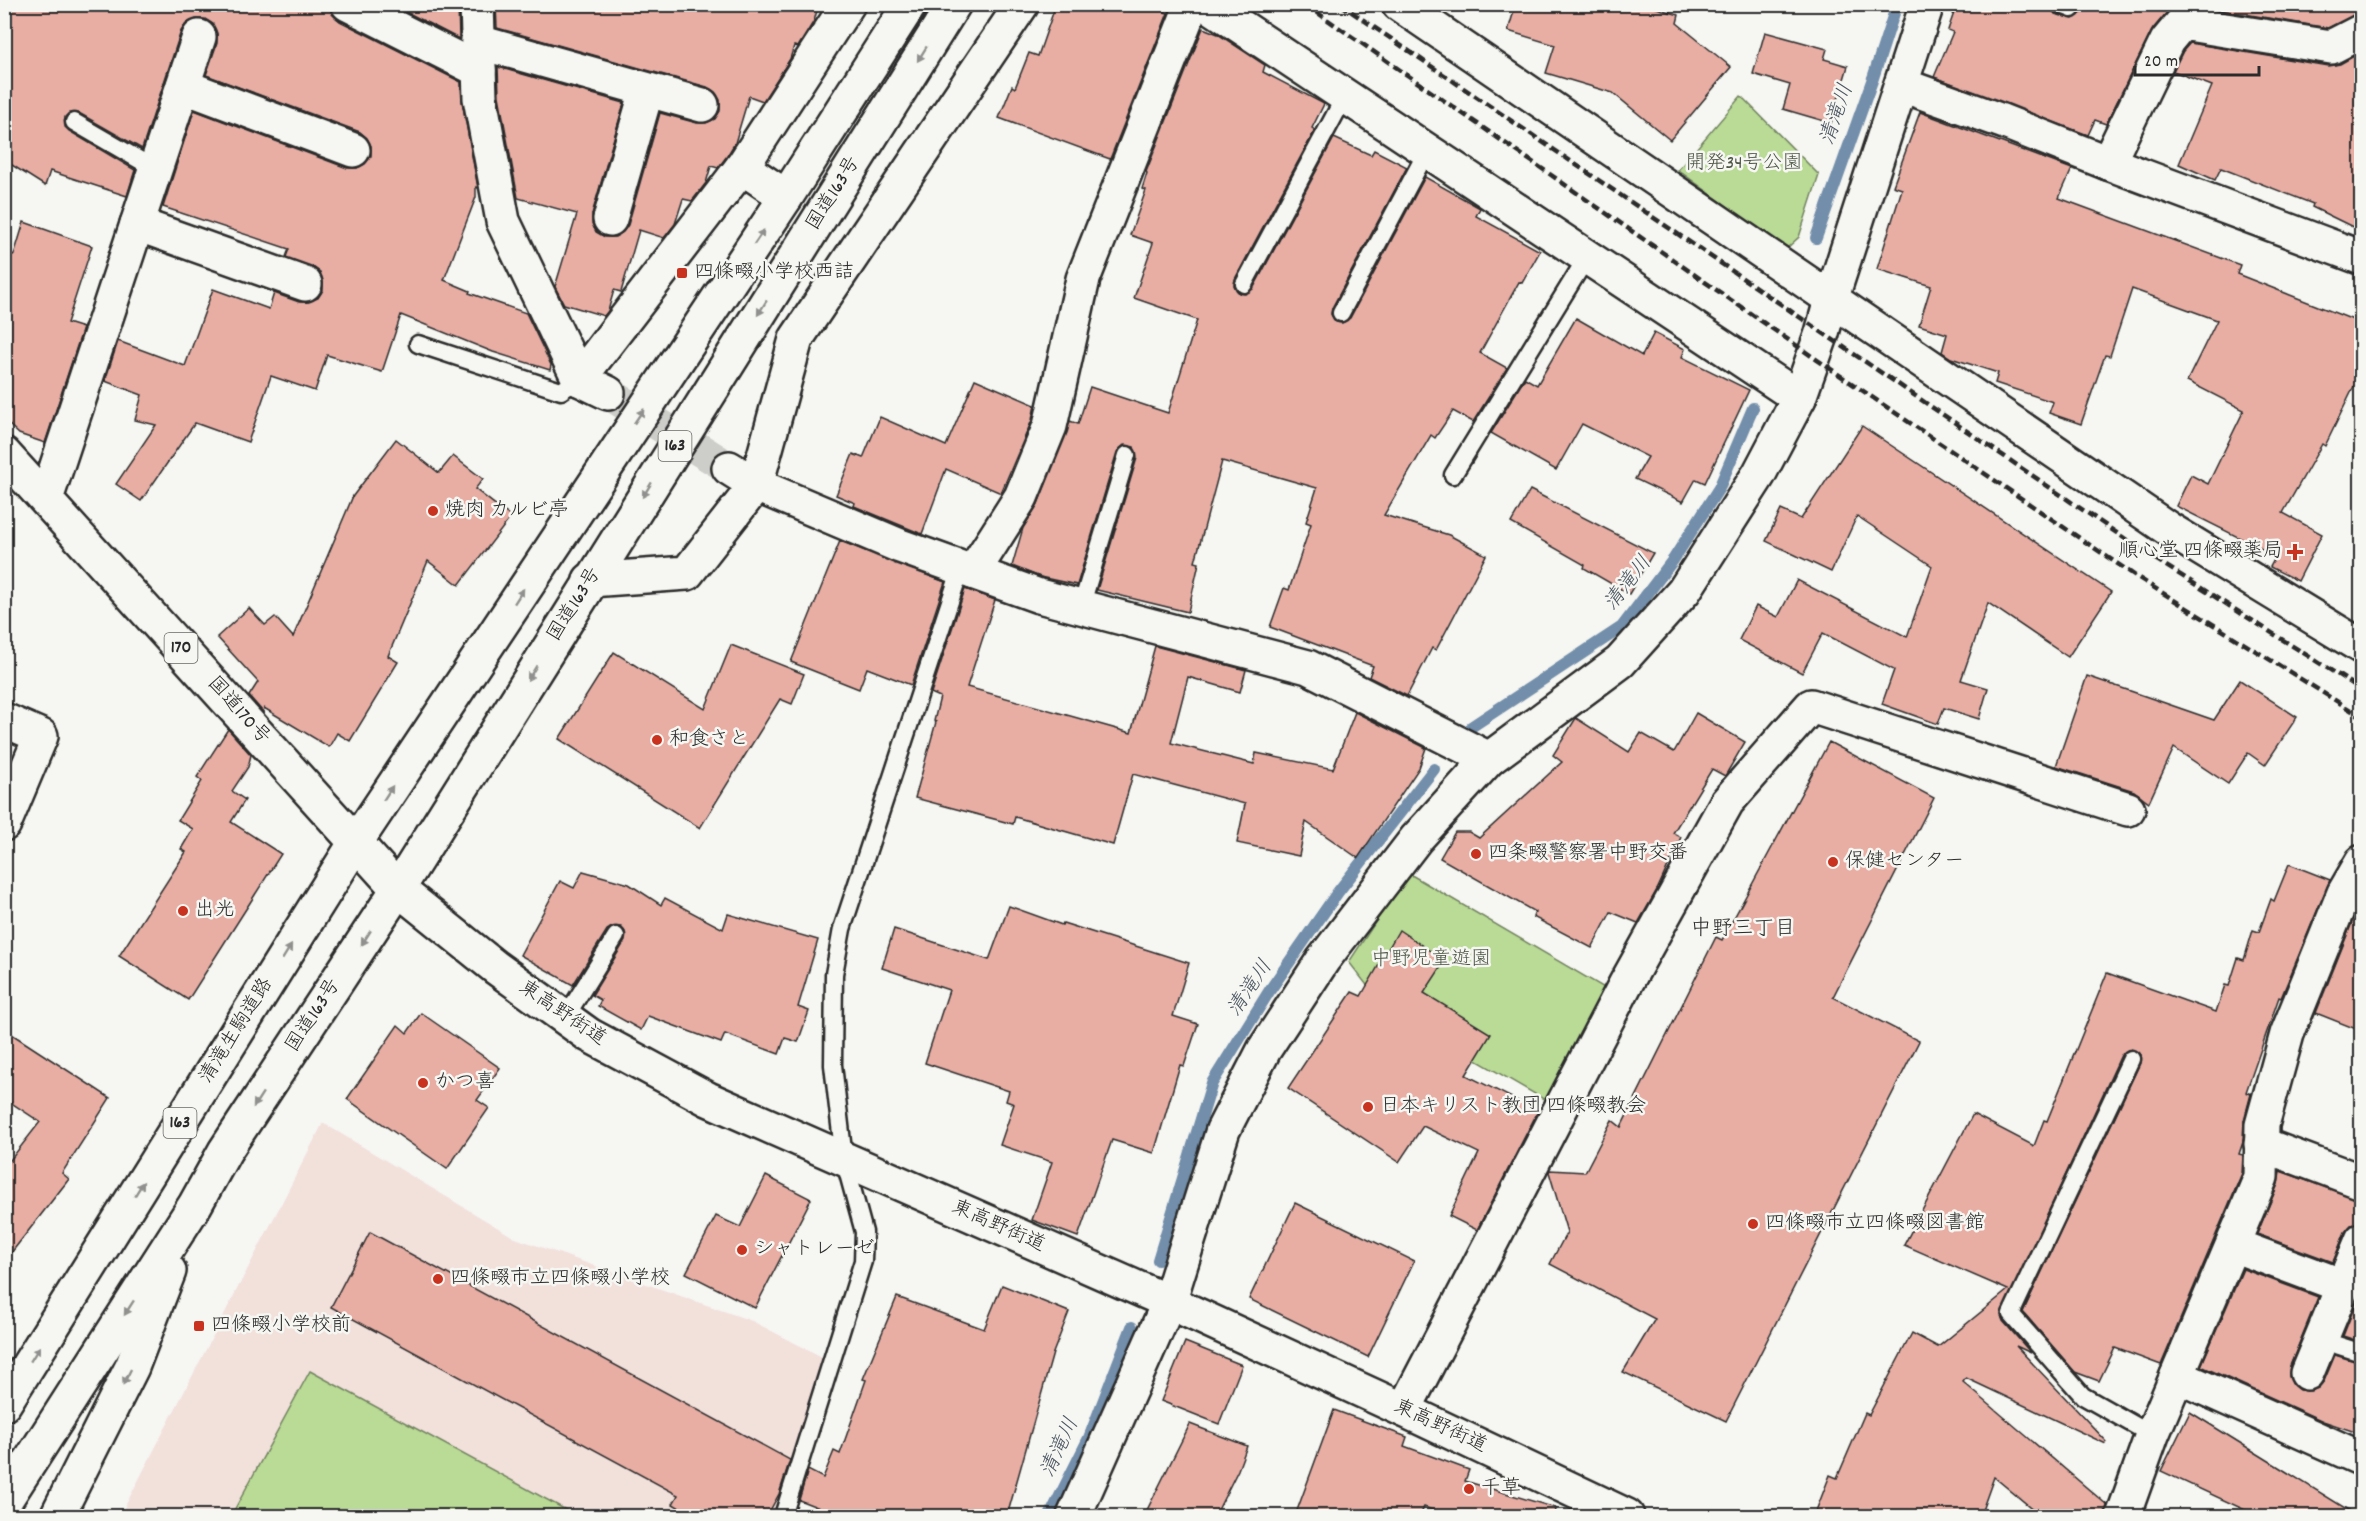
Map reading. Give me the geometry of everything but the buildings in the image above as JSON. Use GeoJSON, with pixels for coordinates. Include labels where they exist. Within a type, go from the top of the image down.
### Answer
{"type":"FeatureCollection","features":[{"type":"Feature","properties":{"kind":"main road"},"geometry":{"type":"LineString","coordinates":[[348,4],[478,56],[647,90],[702,105]]}},
{"type":"Feature","properties":{"kind":"main road"},"geometry":{"type":"LineString","coordinates":[[477,4],[480,98],[503,221],[579,379],[608,393]]}},
{"type":"Feature","properties":{"kind":"main road"},"geometry":{"type":"LineString","coordinates":[[579,379],[742,167],[848,4]]}},
{"type":"Feature","properties":{"kind":"main road","name":"国道163号"},"geometry":{"type":"LineString","coordinates":[[356,842],[786,197],[910,4]]}},
{"type":"Feature","properties":{"kind":"main road","name":"国道163号"},"geometry":{"type":"LineString","coordinates":[[195,1205],[225,1151],[398,889],[590,580],[954,4]]}},
{"type":"Feature","properties":{"kind":"main road"},"geometry":{"type":"LineString","coordinates":[[590,580],[687,573],[756,485],[796,339],[1022,4]]}},
{"type":"Feature","properties":{"kind":"main road"},"geometry":{"type":"LineString","coordinates":[[967,570],[1021,497],[1050,426],[1083,279],[1192,4]]}},
{"type":"Feature","properties":{"kind":"main road"},"geometry":{"type":"LineString","coordinates":[[1207,4],[1799,398]]}},
{"type":"Feature","properties":{"kind":"main road"},"geometry":{"type":"LineString","coordinates":[[1399,4],[2167,528],[2361,647]]}},
{"type":"Feature","properties":{"kind":"main road"},"geometry":{"type":"LineString","coordinates":[[1074,1516],[1169,1302],[1223,1131],[1264,1050],[1323,960],[1402,856],[1489,759],[1620,662],[1684,591],[1759,474],[1799,398],[1927,4]]}},
{"type":"Feature","properties":{"kind":"main road"},"geometry":{"type":"LineString","coordinates":[[2108,163],[2167,41],[2182,23],[2331,47],[2361,31]]}},
{"type":"Feature","properties":{"kind":"main road"},"geometry":{"type":"LineString","coordinates":[[46,499],[200,37]]}},
{"type":"Feature","properties":{"kind":"main road"},"geometry":{"type":"LineString","coordinates":[[1902,85],[2361,258]]}},
{"type":"Feature","properties":{"kind":"main road"},"geometry":{"type":"LineString","coordinates":[[183,86],[353,150]]}},
{"type":"Feature","properties":{"kind":"main road"},"geometry":{"type":"LineString","coordinates":[[610,219],[647,90]]}},
{"type":"Feature","properties":{"kind":"main road"},"geometry":{"type":"LineString","coordinates":[[742,167],[786,197]]}},
{"type":"Feature","properties":{"kind":"main road"},"geometry":{"type":"LineString","coordinates":[[137,224],[305,284]]}},
{"type":"Feature","properties":{"kind":"main road","name":"国道170号"},"geometry":{"type":"LineString","coordinates":[[4,454],[398,889]]}},
{"type":"Feature","properties":{"kind":"main road"},"geometry":{"type":"LineString","coordinates":[[729,468],[756,485],[900,546],[1039,596],[1308,667],[1489,759]]}},
{"type":"Feature","properties":{"kind":"main road"},"geometry":{"type":"LineString","coordinates":[[1404,1410],[1625,985],[1726,802],[1811,706],[2128,809]]}},
{"type":"Feature","properties":{"kind":"main road"},"geometry":{"type":"LineString","coordinates":[[4,720],[40,736],[4,825]]}},
{"type":"Feature","properties":{"kind":"main road","name":"清滝生駒道路"},"geometry":{"type":"LineString","coordinates":[[4,1404],[356,842]]}},
{"type":"Feature","properties":{"kind":"main road"},"geometry":{"type":"LineString","coordinates":[[2123,1516],[2152,1435],[2261,1177],[2262,1125],[2287,1034],[2344,893],[2361,862]]}},
{"type":"Feature","properties":{"kind":"main road","name":"東高野街道"},"geometry":{"type":"LineString","coordinates":[[398,889],[495,967],[589,1035],[708,1099],[1169,1302],[1627,1516]]}},
{"type":"Feature","properties":{"kind":"main road"},"geometry":{"type":"LineString","coordinates":[[2261,1144],[2361,1182]]}},
{"type":"Feature","properties":{"kind":"main road"},"geometry":{"type":"LineString","coordinates":[[67,1508],[132,1367],[195,1205]]}},
{"type":"Feature","properties":{"kind":"main road","name":"163"},"geometry":{"type":"LineString","coordinates":[[4,1502],[195,1205]]}},
{"type":"Feature","properties":{"kind":"main road"},"geometry":{"type":"LineString","coordinates":[[2307,1373],[2361,1240]]}},
{"type":"Feature","properties":{"kind":"main road"},"geometry":{"type":"LineString","coordinates":[[2233,1245],[2343,1286]]}},
{"type":"Feature","properties":{"kind":"main road"},"geometry":{"type":"LineString","coordinates":[[2177,1376],[2361,1459]]}},
{"type":"Feature","properties":{"kind":"lane"},"geometry":{"type":"LineString","coordinates":[[1244,284],[1345,96]]}},
{"type":"Feature","properties":{"kind":"lane"},"geometry":{"type":"LineString","coordinates":[[74,122],[155,169]]}},
{"type":"Feature","properties":{"kind":"lane"},"geometry":{"type":"LineString","coordinates":[[1341,313],[1427,151]]}},
{"type":"Feature","properties":{"kind":"lane"},"geometry":{"type":"LineString","coordinates":[[1453,475],[1587,257]]}},
{"type":"Feature","properties":{"kind":"lane"},"geometry":{"type":"LineString","coordinates":[[418,344],[561,391],[579,379]]}},
{"type":"Feature","properties":{"kind":"lane"},"geometry":{"type":"LineString","coordinates":[[1081,607],[1127,455]]}},
{"type":"Feature","properties":{"kind":"lane"},"geometry":{"type":"LineString","coordinates":[[783,1516],[863,1261],[864,1232],[844,1159],[833,1065],[834,974],[842,929],[967,570]]}},
{"type":"Feature","properties":{"kind":"lane"},"geometry":{"type":"LineString","coordinates":[[565,1018],[616,936]]}},
{"type":"Feature","properties":{"kind":"lane"},"geometry":{"type":"LineString","coordinates":[[2131,1059],[2012,1314],[2083,1396],[2152,1435]]}},
{"type":"Feature","properties":{"kind":"lane"},"geometry":{"type":"LineString","coordinates":[[2321,1340],[2361,1353]]}},
{"type":"Feature","properties":{"kind":"shaded area","name":"四條畷市立四條畷小学校"},"geometry":{"type":"Polygon","coordinates":[[[323,1123],[515,1238],[752,1321],[828,1360],[781,1516],[120,1516],[323,1123]]]}},
{"type":"Feature","properties":{"kind":"green space","name":"開発34号公園"},"geometry":{"type":"Polygon","coordinates":[[[1741,96],[1819,175],[1799,237],[1786,249],[1678,170],[1741,96]]]}},
{"type":"Feature","properties":{"kind":"green space","name":"中野児童遊園"},"geometry":{"type":"Polygon","coordinates":[[[1408,873],[1608,990],[1547,1101],[1383,1006],[1349,962],[1408,873]]]}},
{"type":"Feature","properties":{"kind":"green space"},"geometry":{"type":"Polygon","coordinates":[[[310,1371],[577,1516],[231,1516],[310,1371]]]}},
{"type":"Feature","properties":{"kind":"waterway","name":"清滝川"},"geometry":{"type":"LineString","coordinates":[[1816,238],[1897,4]]}},
{"type":"Feature","properties":{"kind":"waterway","name":"清滝川"},"geometry":{"type":"LineString","coordinates":[[1471,727],[1622,627],[1673,560],[1719,488],[1753,408]]}},
{"type":"Feature","properties":{"kind":"waterway","name":"清滝川"},"geometry":{"type":"LineString","coordinates":[[1158,1260],[1212,1083],[1270,990],[1338,892],[1434,769]]}},
{"type":"Feature","properties":{"kind":"waterway","name":"清滝川"},"geometry":{"type":"LineString","coordinates":[[1050,1516],[1089,1438],[1132,1327]]}},
{"type":"Feature","properties":{"kind":"tunnel"},"geometry":{"type":"LineString","coordinates":[[608,393],[729,468]]}},
{"type":"Feature","properties":{"kind":"railway"},"geometry":{"type":"LineString","coordinates":[[1305,4],[1813,357],[2137,577],[2362,717]]}},
{"type":"Feature","properties":{"kind":"railway"},"geometry":{"type":"LineString","coordinates":[[1340,4],[2149,555],[2362,690]]}},
{"type":"Feature","properties":{"kind":"place","name":"四條畷小学校西詰"},"geometry":{"type":"Point","coordinates":[682,273]}},
{"type":"Feature","properties":{"kind":"place","name":"焼肉 カルビ亭"},"geometry":{"type":"Point","coordinates":[433,511]}},
{"type":"Feature","properties":{"kind":"place","name":"順心堂 四條畷薬局"},"geometry":{"type":"Point","coordinates":[2295,552]}},
{"type":"Feature","properties":{"kind":"place","name":"和食さと"},"geometry":{"type":"Point","coordinates":[657,740]}},
{"type":"Feature","properties":{"kind":"place","name":"四条畷警察署中野交番"},"geometry":{"type":"Point","coordinates":[1476,854]}},
{"type":"Feature","properties":{"kind":"place","name":"保健センター"},"geometry":{"type":"Point","coordinates":[1833,862]}},
{"type":"Feature","properties":{"kind":"place","name":"出光"},"geometry":{"type":"Point","coordinates":[183,911]}},
{"type":"Feature","properties":{"kind":"place","name":"かつ喜"},"geometry":{"type":"Point","coordinates":[423,1083]}},
{"type":"Feature","properties":{"kind":"place","name":"日本キリスト教団 四條畷教会"},"geometry":{"type":"Point","coordinates":[1368,1107]}},
{"type":"Feature","properties":{"kind":"place","name":"四條畷市立四條畷図書館"},"geometry":{"type":"Point","coordinates":[1753,1224]}},
{"type":"Feature","properties":{"kind":"place","name":"シャトレーゼ"},"geometry":{"type":"Point","coordinates":[742,1250]}},
{"type":"Feature","properties":{"kind":"place","name":"四條畷市立四條畷小学校"},"geometry":{"type":"Point","coordinates":[438,1279]}},
{"type":"Feature","properties":{"kind":"place","name":"四條畷小学校前"},"geometry":{"type":"Point","coordinates":[199,1326]}},
{"type":"Feature","properties":{"kind":"place","name":"千草"},"geometry":{"type":"Point","coordinates":[1469,1489]}},
{"type":"Feature","properties":{"kind":"district","name":"中野三丁目"},"geometry":{"type":"Point","coordinates":[1743,930]}}]}
